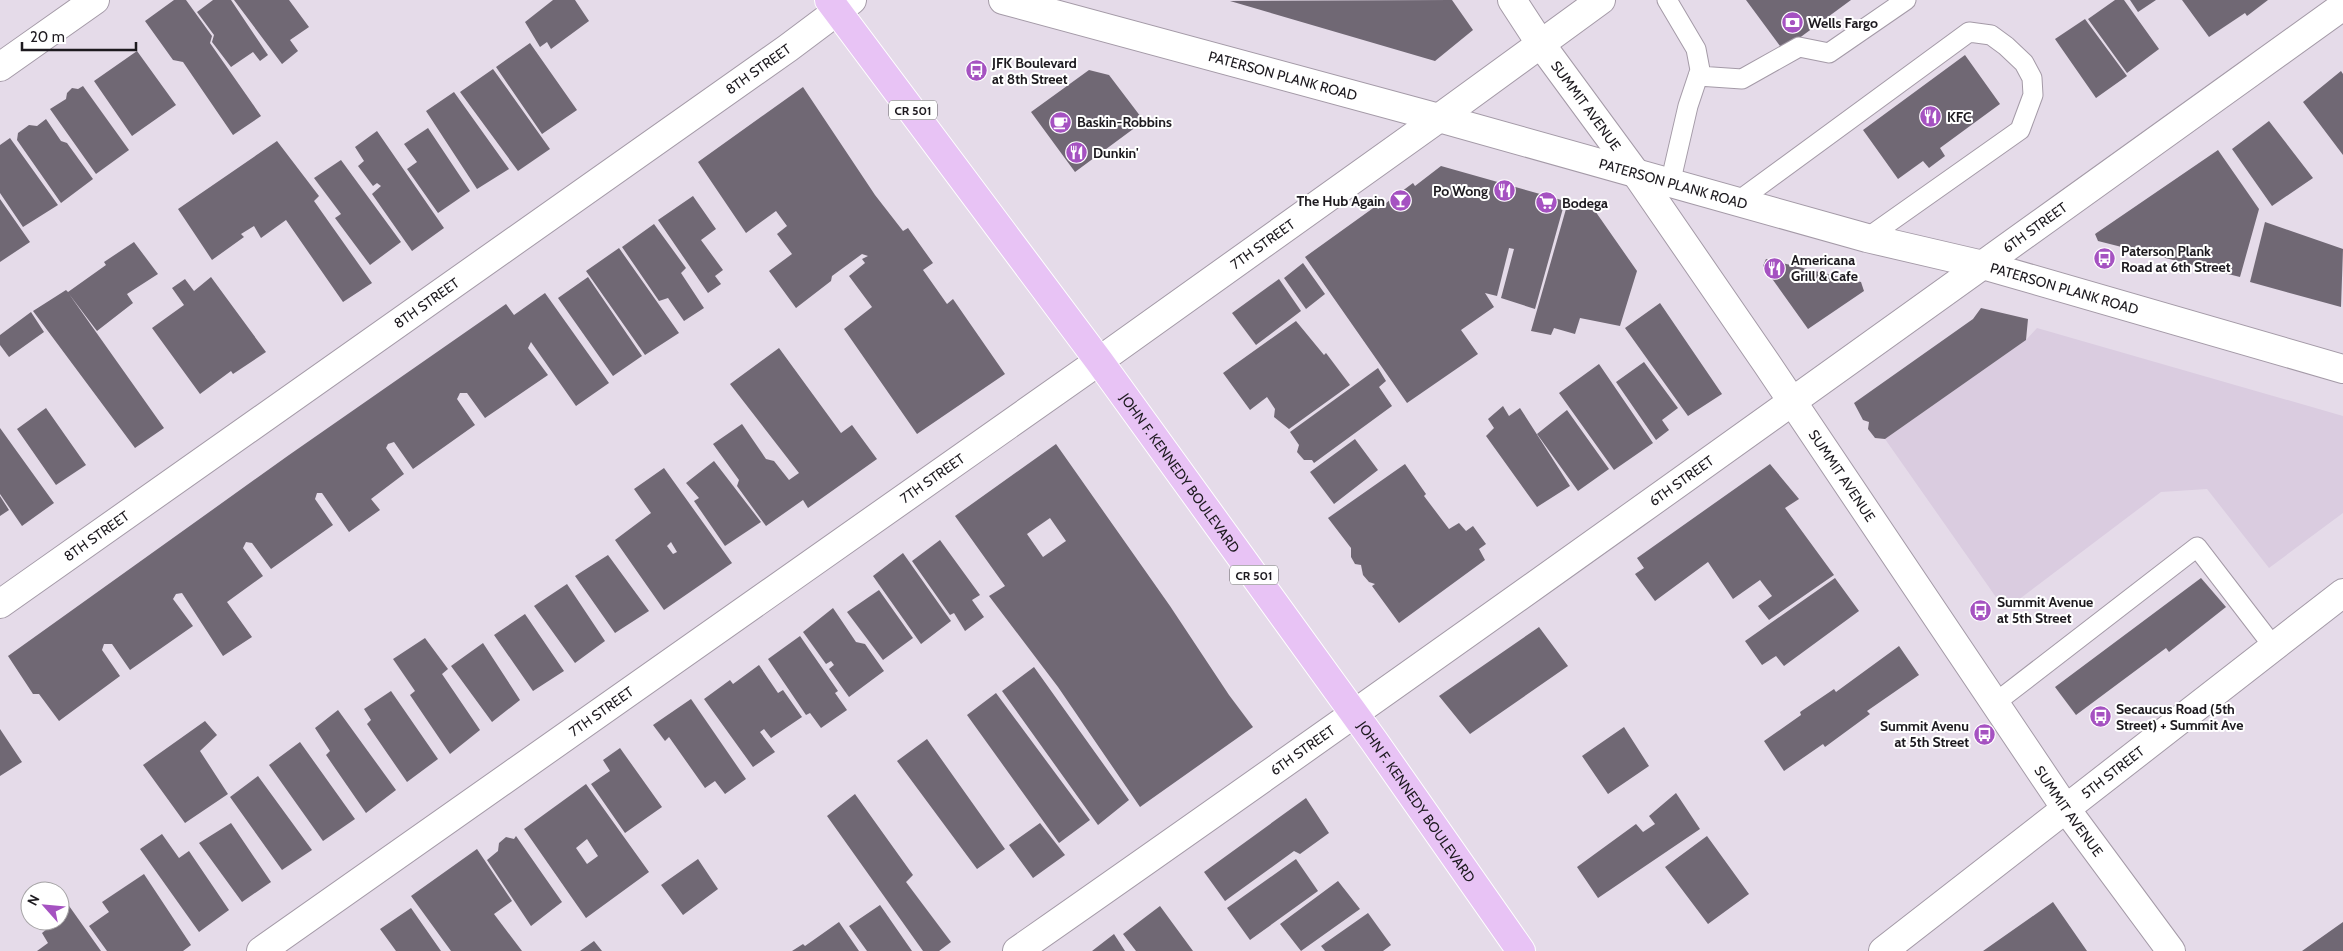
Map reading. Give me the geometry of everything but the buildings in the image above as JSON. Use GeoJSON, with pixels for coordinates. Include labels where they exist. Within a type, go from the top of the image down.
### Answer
{"type":"FeatureCollection","features":[{"type":"Feature","properties":{"kind":"main road","name":"JOHN F. KENNEDY BOULEVARD"},"geometry":{"type":"LineString","coordinates":[[840,4],[1355,714],[1521,951]]}},
{"type":"Feature","properties":{"kind":"street"},"geometry":{"type":"LineString","coordinates":[[0,67],[95,0]]}},
{"type":"Feature","properties":{"kind":"street","name":"PATERSON PLANK ROAD"},"geometry":{"type":"LineString","coordinates":[[1003,0],[1439,118],[1867,238],[1983,265],[2343,369]]}},
{"type":"Feature","properties":{"kind":"street","name":"SUMMIT AVENUE"},"geometry":{"type":"LineString","coordinates":[[1512,0],[1540,43],[1637,174],[2066,808],[2171,951]]}},
{"type":"Feature","properties":{"kind":"street","name":"7TH STREET"},"geometry":{"type":"LineString","coordinates":[[261,951],[1099,361],[1601,0]]}},
{"type":"Feature","properties":{"kind":"street","name":"8TH STREET"},"geometry":{"type":"LineString","coordinates":[[0,604],[840,4]]}},
{"type":"Feature","properties":{"kind":"street","name":"6TH STREET"},"geometry":{"type":"LineString","coordinates":[[1017,951],[1355,714],[1793,402],[2343,6]]}},
{"type":"Feature","properties":{"kind":"street","name":"5TH STREET"},"geometry":{"type":"LineString","coordinates":[[1883,951],[2343,593]]}},
{"type":"Feature","properties":{"kind":"lane"},"geometry":{"type":"LineString","coordinates":[[1666,0],[1696,49],[1700,70],[1688,106],[1670,184]]}},
{"type":"Feature","properties":{"kind":"lane"},"geometry":{"type":"LineString","coordinates":[[1698,76],[1742,79],[1799,47],[1830,53],[1906,0]]}},
{"type":"Feature","properties":{"kind":"lane"},"geometry":{"type":"LineString","coordinates":[[1737,202],[1969,32],[1991,35],[2024,62],[2032,78],[2033,95],[2020,130],[1867,238]]}},
{"type":"Feature","properties":{"kind":"lane"},"geometry":{"type":"LineString","coordinates":[[1995,703],[2197,547],[2273,646]]}},
{"type":"Feature","properties":{"kind":"shaded area"},"geometry":{"type":"Polygon","coordinates":[[[2037,328],[2343,416],[2343,513],[2269,568],[2207,489],[2161,492],[2005,610],[1885,439],[2026,340],[2037,328]]]}},
{"type":"Feature","properties":{"kind":"place","name":"Wells Fargo"},"geometry":{"type":"Point","coordinates":[1792,23]}},
{"type":"Feature","properties":{"kind":"place","name":"JFK Boulevard at 8th Street"},"geometry":{"type":"Point","coordinates":[976,71]}},
{"type":"Feature","properties":{"kind":"place","name":"KFC"},"geometry":{"type":"Point","coordinates":[1931,117]}},
{"type":"Feature","properties":{"kind":"place","name":"Baskin-Robbins"},"geometry":{"type":"Point","coordinates":[1061,122]}},
{"type":"Feature","properties":{"kind":"place","name":"Dunkin'"},"geometry":{"type":"Point","coordinates":[1077,153]}},
{"type":"Feature","properties":{"kind":"place","name":"Po Wong"},"geometry":{"type":"Point","coordinates":[1504,191]}},
{"type":"Feature","properties":{"kind":"place","name":"The Hub Again"},"geometry":{"type":"Point","coordinates":[1401,201]}},
{"type":"Feature","properties":{"kind":"place","name":"Bodega"},"geometry":{"type":"Point","coordinates":[1546,203]}},
{"type":"Feature","properties":{"kind":"place","name":"Paterson Plank Road at 6th Street"},"geometry":{"type":"Point","coordinates":[2105,259]}},
{"type":"Feature","properties":{"kind":"place","name":"Americana Grill & Cafe"},"geometry":{"type":"Point","coordinates":[1775,268]}},
{"type":"Feature","properties":{"kind":"place","name":"Summit Avenue at 5th Street"},"geometry":{"type":"Point","coordinates":[1981,610]}},
{"type":"Feature","properties":{"kind":"place","name":"Secaucus Road (5th Street) + Summit Ave"},"geometry":{"type":"Point","coordinates":[2100,717]}},
{"type":"Feature","properties":{"kind":"place","name":"Summit Avenu at 5th Street"},"geometry":{"type":"Point","coordinates":[1985,734]}}]}
